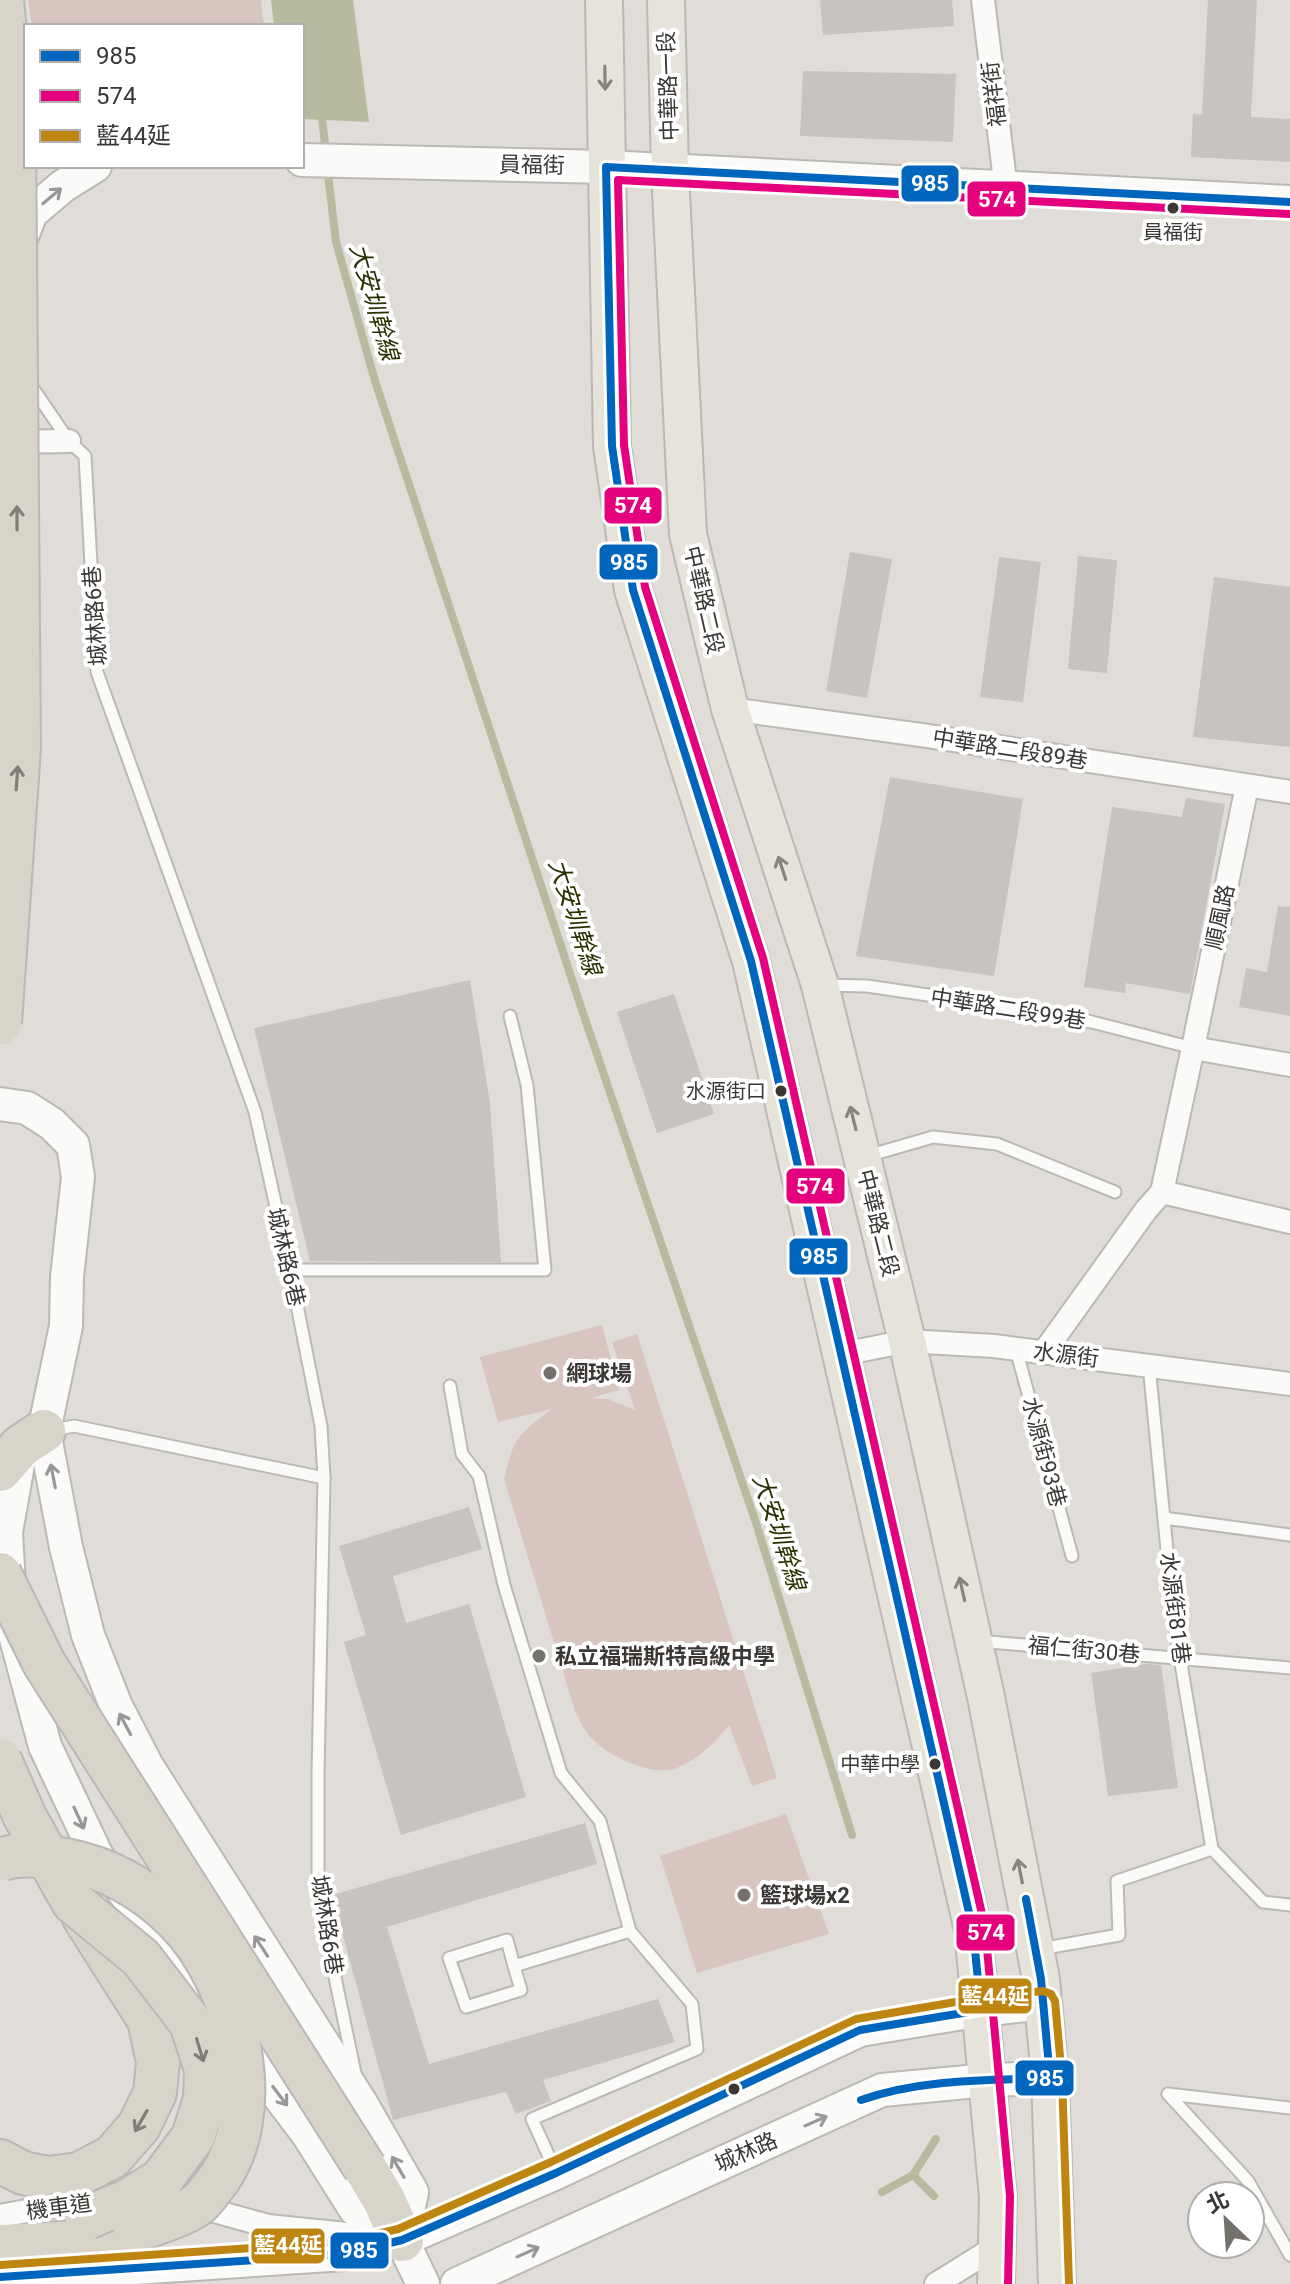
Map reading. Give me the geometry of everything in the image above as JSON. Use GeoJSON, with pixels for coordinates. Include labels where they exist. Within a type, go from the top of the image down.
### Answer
{"type":"FeatureCollection","features":[{"type":"Feature","properties":{"kind":"highway"},"geometry":{"type":"LineString","coordinates":[[0,1023],[19,748],[14,130],[2,0]]}},
{"type":"Feature","properties":{"kind":"highway"},"geometry":{"type":"LineString","coordinates":[[0,1574],[44,1663],[365,2168],[402,2240]]}},
{"type":"Feature","properties":{"kind":"highway"},"geometry":{"type":"LineString","coordinates":[[0,1760],[25,1817],[73,1902],[149,2020],[158,2062],[155,2093],[139,2126],[112,2157],[79,2174],[48,2178],[23,2173],[0,2161]]}},
{"type":"Feature","properties":{"kind":"highway"},"geometry":{"type":"LineString","coordinates":[[0,1860],[43,1855],[81,1863],[118,1877],[148,1894],[178,1922],[200,1952],[229,2008],[239,2046],[243,2089],[241,2134],[227,2171],[198,2205],[135,2231],[78,2242],[0,2246]]}},
{"type":"Feature","properties":{"kind":"highway"},"geometry":{"type":"LineString","coordinates":[[0,2234],[87,2218],[127,2201],[161,2180],[193,2137],[205,2099],[206,2069],[191,2023],[141,1958],[73,1902]]}},
{"type":"Feature","properties":{"kind":"main road"},"geometry":{"type":"LineString","coordinates":[[604,0],[612,446],[633,590],[751,961],[973,1930],[998,2197],[996,2284]]}},
{"type":"Feature","properties":{"kind":"main road","name":"中華路一段"},"geometry":{"type":"LineString","coordinates":[[666,0],[670,172]]}},
{"type":"Feature","properties":{"kind":"main road","name":"中華路二段"},"geometry":{"type":"LineString","coordinates":[[670,172],[688,534],[730,709],[820,985],[907,1341],[973,1641],[1036,1949],[1050,2078],[1057,2284]]}},
{"type":"Feature","properties":{"kind":"street","name":"福祥街"},"geometry":{"type":"LineString","coordinates":[[983,0],[1006,189]]}},
{"type":"Feature","properties":{"kind":"street"},"geometry":{"type":"LineString","coordinates":[[0,80],[24,101]]}},
{"type":"Feature","properties":{"kind":"street"},"geometry":{"type":"LineString","coordinates":[[0,157],[24,157]]}},
{"type":"Feature","properties":{"kind":"street","name":"員福街"},"geometry":{"type":"LineString","coordinates":[[304,160],[606,167],[1290,202]]}},
{"type":"Feature","properties":{"kind":"street"},"geometry":{"type":"LineString","coordinates":[[0,286],[31,213],[63,186],[92,168]]}},
{"type":"Feature","properties":{"kind":"street"},"geometry":{"type":"LineString","coordinates":[[0,443],[69,441]]}},
{"type":"Feature","properties":{"kind":"street","name":"中華路二段89巷"},"geometry":{"type":"LineString","coordinates":[[730,709],[1290,792]]}},
{"type":"Feature","properties":{"kind":"street","name":"順風路"},"geometry":{"type":"LineString","coordinates":[[1044,1352],[1128,1234],[1162,1192],[1247,786]]}},
{"type":"Feature","properties":{"kind":"street"},"geometry":{"type":"LineString","coordinates":[[1193,1048],[1290,1065]]}},
{"type":"Feature","properties":{"kind":"street"},"geometry":{"type":"LineString","coordinates":[[0,1104],[27,1108],[52,1124],[73,1145],[78,1177],[67,1277],[46,1325],[6,1532],[11,1620],[45,1746],[98,1858],[307,2133],[355,2209],[402,2240],[423,2284]]}},
{"type":"Feature","properties":{"kind":"street"},"geometry":{"type":"LineString","coordinates":[[1162,1192],[1290,1222]]}},
{"type":"Feature","properties":{"kind":"street","name":"水源街"},"geometry":{"type":"LineString","coordinates":[[843,1354],[907,1341],[1016,1348],[1290,1384]]}},
{"type":"Feature","properties":{"kind":"street"},"geometry":{"type":"LineString","coordinates":[[22,1449],[66,1547],[88,1635],[116,1706],[147,1766],[361,2103],[412,2192],[402,2240]]}},
{"type":"Feature","properties":{"kind":"street"},"geometry":{"type":"LineString","coordinates":[[0,2277],[345,2254],[402,2240],[556,2173],[860,2030],[1043,2003]]}},
{"type":"Feature","properties":{"kind":"street","name":"城林路"},"geometry":{"type":"LineString","coordinates":[[457,2284],[882,2090],[988,2080],[1050,2078]]}},
{"type":"Feature","properties":{"kind":"street","name":"機車道"},"geometry":{"type":"LineString","coordinates":[[0,2216],[59,2205],[118,2200]]}},
{"type":"Feature","properties":{"kind":"street"},"geometry":{"type":"LineString","coordinates":[[214,2211],[268,2226],[402,2240]]}},
{"type":"Feature","properties":{"kind":"street"},"geometry":{"type":"LineString","coordinates":[[936,2284],[997,2246]]}},
{"type":"Feature","properties":{"kind":"lane","name":"城林路6巷"},"geometry":{"type":"LineString","coordinates":[[0,331],[69,441],[85,456],[97,672],[255,1112],[290,1270],[321,1426],[324,1478],[318,1896],[361,2103]]}},
{"type":"Feature","properties":{"kind":"lane","name":"中華路二段99巷"},"geometry":{"type":"LineString","coordinates":[[820,985],[867,986],[1042,1012],[1193,1048]]}},
{"type":"Feature","properties":{"kind":"lane"},"geometry":{"type":"LineString","coordinates":[[290,1270],[545,1270],[527,1085],[510,1016]]}},
{"type":"Feature","properties":{"kind":"lane"},"geometry":{"type":"LineString","coordinates":[[862,1158],[933,1137],[997,1144],[1115,1192]]}},
{"type":"Feature","properties":{"kind":"lane","name":"水源街93巷"},"geometry":{"type":"LineString","coordinates":[[1016,1348],[1072,1556]]}},
{"type":"Feature","properties":{"kind":"lane","name":"水源街81巷"},"geometry":{"type":"LineString","coordinates":[[1149,1365],[1180,1658],[1212,1849]]}},
{"type":"Feature","properties":{"kind":"lane"},"geometry":{"type":"LineString","coordinates":[[450,1386],[462,1454],[479,1476],[504,1585],[561,1773],[600,1821],[630,1931],[692,2004],[697,2049],[532,2119],[556,2173]]}},
{"type":"Feature","properties":{"kind":"lane"},"geometry":{"type":"LineString","coordinates":[[22,1449],[74,1426],[324,1478]]}},
{"type":"Feature","properties":{"kind":"lane"},"geometry":{"type":"LineString","coordinates":[[1164,1518],[1290,1535]]}},
{"type":"Feature","properties":{"kind":"lane","name":"福仁街30巷"},"geometry":{"type":"LineString","coordinates":[[973,1641],[1290,1668]]}},
{"type":"Feature","properties":{"kind":"lane"},"geometry":{"type":"LineString","coordinates":[[1036,1949],[1119,1935],[1117,1881],[1212,1849],[1263,1902],[1290,1905]]}},
{"type":"Feature","properties":{"kind":"lane"},"geometry":{"type":"LineString","coordinates":[[514,1966],[630,1931]]}},
{"type":"Feature","properties":{"kind":"lane"},"geometry":{"type":"LineString","coordinates":[[507,1940],[514,1966],[521,1990],[466,2007],[449,1958],[507,1940]]}},
{"type":"Feature","properties":{"kind":"lane"},"geometry":{"type":"LineString","coordinates":[[1290,2108],[1168,2094],[1248,2181],[1290,2255]]}},
{"type":"Feature","properties":{"kind":"shaded area"},"geometry":{"type":"Polygon","coordinates":[[[28,0],[261,0],[264,24],[33,24],[28,0]]]}},
{"type":"Feature","properties":{"kind":"shaded area"},"geometry":{"type":"Polygon","coordinates":[[[271,0],[353,0],[369,122],[304,119],[304,24],[274,24],[271,0]]]}},
{"type":"Feature","properties":{"kind":"shaded area"},"geometry":{"type":"Polygon","coordinates":[[[602,1325],[619,1390],[591,1398],[607,1399],[635,1410],[612,1342],[637,1334],[777,1778],[752,1786],[729,1725],[692,1760],[677,1768],[654,1770],[628,1762],[604,1749],[587,1733],[575,1711],[504,1479],[519,1438],[552,1409],[498,1422],[480,1357],[602,1325]]]}},
{"type":"Feature","properties":{"kind":"shaded area","name":"籃球場x2"},"geometry":{"type":"Polygon","coordinates":[[[786,1814],[829,1934],[697,1973],[660,1856],[786,1814]]]}},
{"type":"Feature","properties":{"kind":"building"},"geometry":{"type":"Polygon","coordinates":[[[820,0],[952,0],[954,26],[823,35],[820,0]]]}},
{"type":"Feature","properties":{"kind":"building"},"geometry":{"type":"Polygon","coordinates":[[[1208,0],[1257,0],[1251,117],[1290,119],[1290,162],[1191,157],[1193,114],[1202,115],[1208,0]]]}},
{"type":"Feature","properties":{"kind":"building"},"geometry":{"type":"Polygon","coordinates":[[[803,71],[956,74],[953,142],[800,136],[803,71]]]}},
{"type":"Feature","properties":{"kind":"building"},"geometry":{"type":"Polygon","coordinates":[[[850,552],[892,559],[867,698],[826,691],[850,552]]]}},
{"type":"Feature","properties":{"kind":"building"},"geometry":{"type":"Polygon","coordinates":[[[1078,556],[1117,560],[1107,673],[1068,669],[1078,556]]]}},
{"type":"Feature","properties":{"kind":"building"},"geometry":{"type":"Polygon","coordinates":[[[999,557],[1041,562],[1023,702],[980,697],[999,557]]]}},
{"type":"Feature","properties":{"kind":"building"},"geometry":{"type":"Polygon","coordinates":[[[1214,577],[1290,587],[1290,747],[1193,737],[1214,577]]]}},
{"type":"Feature","properties":{"kind":"building"},"geometry":{"type":"Polygon","coordinates":[[[890,777],[1023,799],[994,976],[856,956],[890,777]]]}},
{"type":"Feature","properties":{"kind":"building"},"geometry":{"type":"Polygon","coordinates":[[[1186,798],[1225,804],[1190,994],[1126,983],[1125,993],[1084,987],[1112,807],[1182,817],[1186,798]]]}},
{"type":"Feature","properties":{"kind":"building"},"geometry":{"type":"Polygon","coordinates":[[[1278,906],[1290,907],[1290,1016],[1239,1007],[1246,968],[1267,972],[1278,906]]]}},
{"type":"Feature","properties":{"kind":"building"},"geometry":{"type":"Polygon","coordinates":[[[470,980],[490,1103],[501,1262],[310,1261],[254,1028],[470,980]]]}},
{"type":"Feature","properties":{"kind":"building"},"geometry":{"type":"Polygon","coordinates":[[[674,994],[714,1114],[657,1133],[617,1012],[674,994]]]}},
{"type":"Feature","properties":{"kind":"building"},"geometry":{"type":"Polygon","coordinates":[[[469,1507],[482,1549],[393,1576],[406,1623],[469,1604],[526,1797],[401,1835],[344,1642],[366,1635],[339,1546],[469,1507]]]}},
{"type":"Feature","properties":{"kind":"building"},"geometry":{"type":"Polygon","coordinates":[[[1146,1664],[1161,1665],[1178,1788],[1108,1796],[1091,1673],[1146,1664]]]}},
{"type":"Feature","properties":{"kind":"building"},"geometry":{"type":"Polygon","coordinates":[[[585,1823],[597,1864],[387,1927],[429,2064],[658,1999],[675,2042],[543,2080],[551,2101],[516,2114],[506,2092],[393,2120],[332,1895],[585,1823]]]}},
{"type":"Feature","properties":{"kind":"waterway","name":"大安圳幹線"},"geometry":{"type":"LineString","coordinates":[[321,110],[326,153]]}},
{"type":"Feature","properties":{"kind":"waterway","name":"大安圳幹線"},"geometry":{"type":"LineString","coordinates":[[327,166],[336,242],[375,381],[581,1007],[757,1526],[852,1835]]}},
{"type":"Feature","properties":{"kind":"waterway","name":"大安圳幹線"},"geometry":{"type":"LineString","coordinates":[[882,2192],[913,2175],[936,2139]]}},
{"type":"Feature","properties":{"kind":"waterway"},"geometry":{"type":"LineString","coordinates":[[913,2175],[934,2196]]}},
{"type":"Feature","properties":{"kind":"transit line","name":"985"},"geometry":{"type":"LineString","coordinates":[[0,2277],[345,2254],[402,2240],[556,2173],[860,2030],[981,2010],[973,1930],[751,961],[633,590],[612,446],[606,167],[1290,202]]}},
{"type":"Feature","properties":{"kind":"transit line","name":"574"},"geometry":{"type":"LineString","coordinates":[[1008,2284],[1010,2196],[985,1927],[763,958],[645,587],[624,445],[618,180],[1289,214]]}},
{"type":"Feature","properties":{"kind":"transit line","name":"985"},"geometry":{"type":"LineString","coordinates":[[861,2100],[931,2084],[1050,2078],[1041,1979],[1026,1899]]}},
{"type":"Feature","properties":{"kind":"transit line","name":"藍44延"},"geometry":{"type":"LineString","coordinates":[[0,2265],[343,2242],[398,2229],[551,2162],[856,2019],[979,1998],[1043,1991],[1051,1994],[1055,2001],[1062,2078],[1069,2284]]}},
{"type":"Feature","properties":{"kind":"place","name":"員福街"},"geometry":{"type":"Point","coordinates":[1173,208]}},
{"type":"Feature","properties":{"kind":"place","name":"水源街口"},"geometry":{"type":"Point","coordinates":[781,1091]}},
{"type":"Feature","properties":{"kind":"place","name":"網球場"},"geometry":{"type":"Point","coordinates":[550,1373]}},
{"type":"Feature","properties":{"kind":"place","name":"私立福瑞斯特高級中學"},"geometry":{"type":"Point","coordinates":[539,1656]}},
{"type":"Feature","properties":{"kind":"place","name":"中華中學"},"geometry":{"type":"Point","coordinates":[935,1764]}},
{"type":"Feature","properties":{"kind":"place","name":"籃球場x2"},"geometry":{"type":"Point","coordinates":[744,1895]}}]}
